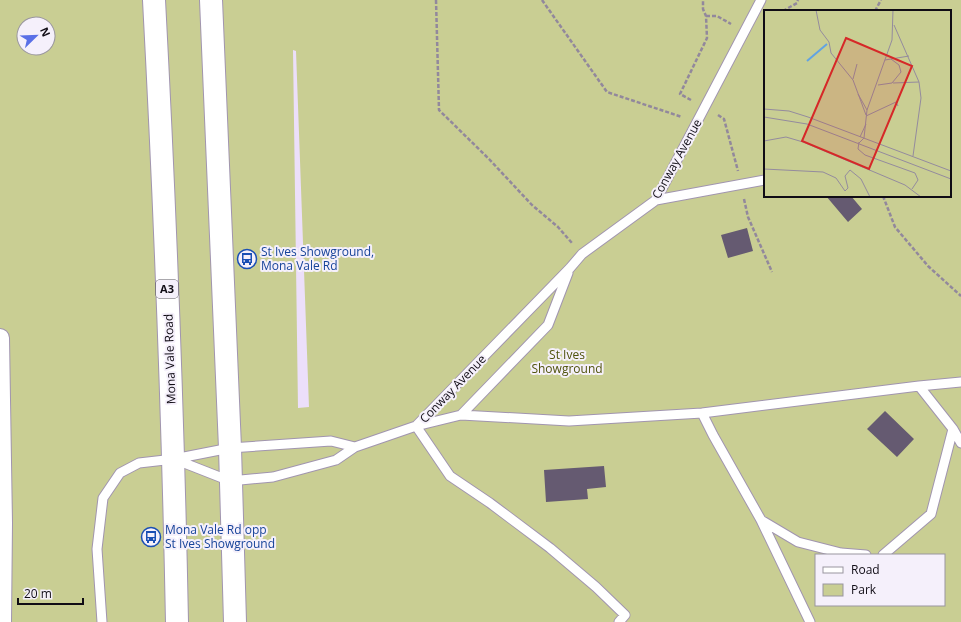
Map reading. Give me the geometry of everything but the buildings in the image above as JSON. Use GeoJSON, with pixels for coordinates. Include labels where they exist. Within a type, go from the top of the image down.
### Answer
{"type":"FeatureCollection","features":[{"type":"Feature","properties":{"kind":"highway","name":"Mona Vale Road"},"geometry":{"type":"LineString","coordinates":[[154,0],[174,459],[177,622]]}},
{"type":"Feature","properties":{"kind":"highway"},"geometry":{"type":"LineString","coordinates":[[211,0],[230,448],[235,622]]}},
{"type":"Feature","properties":{"kind":"street"},"geometry":{"type":"LineString","coordinates":[[0,338],[2,622]]}},
{"type":"Feature","properties":{"kind":"lane","name":"Conway Avenue"},"geometry":{"type":"LineString","coordinates":[[416,426],[582,254],[656,200],[761,0]]}},
{"type":"Feature","properties":{"kind":"lane"},"geometry":{"type":"LineString","coordinates":[[656,200],[764,180]]}},
{"type":"Feature","properties":{"kind":"lane"},"geometry":{"type":"LineString","coordinates":[[461,415],[548,325],[570,268]]}},
{"type":"Feature","properties":{"kind":"lane","name":"Conway Avenue"},"geometry":{"type":"LineString","coordinates":[[416,426],[461,415],[569,421],[702,413],[961,382]]}},
{"type":"Feature","properties":{"kind":"lane"},"geometry":{"type":"LineString","coordinates":[[919,386],[953,430],[961,443]]}},
{"type":"Feature","properties":{"kind":"lane"},"geometry":{"type":"LineString","coordinates":[[702,413],[761,520],[810,622]]}},
{"type":"Feature","properties":{"kind":"lane"},"geometry":{"type":"LineString","coordinates":[[174,459],[230,481],[273,477],[336,460],[355,447],[416,426],[450,476],[490,503],[550,548],[584,577],[625,615],[620,622]]}},
{"type":"Feature","properties":{"kind":"lane"},"geometry":{"type":"LineString","coordinates":[[884,554],[931,514],[953,430]]}},
{"type":"Feature","properties":{"kind":"lane"},"geometry":{"type":"LineString","coordinates":[[102,622],[97,549],[103,498],[120,473],[139,463],[174,459],[230,448],[331,441],[355,447]]}},
{"type":"Feature","properties":{"kind":"lane"},"geometry":{"type":"LineString","coordinates":[[761,520],[798,542],[841,552],[858,554]]}},
{"type":"Feature","properties":{"kind":"path"},"geometry":{"type":"LineString","coordinates":[[436,0],[439,110],[489,159],[532,205],[558,227],[582,254]]}},
{"type":"Feature","properties":{"kind":"path"},"geometry":{"type":"LineString","coordinates":[[542,0],[607,92],[698,122]]}},
{"type":"Feature","properties":{"kind":"path"},"geometry":{"type":"LineString","coordinates":[[703,0],[708,38],[680,94],[724,119],[742,185],[748,217],[772,272]]}},
{"type":"Feature","properties":{"kind":"path"},"geometry":{"type":"LineString","coordinates":[[784,10],[797,3],[798,0]]}},
{"type":"Feature","properties":{"kind":"path"},"geometry":{"type":"LineString","coordinates":[[876,10],[881,0]]}},
{"type":"Feature","properties":{"kind":"path"},"geometry":{"type":"LineString","coordinates":[[883,197],[895,227],[928,266],[961,296]]}},
{"type":"Feature","properties":{"kind":"green space","name":"St Ives Showground"},"geometry":{"type":"Polygon","coordinates":[[[0,0],[961,0],[961,622],[0,622],[0,0]],[[293,50],[298,408],[309,407],[296,51],[293,50]]]}},
{"type":"Feature","properties":{"kind":"place","name":"St Ives Showground, Mona Vale Rd"},"geometry":{"type":"Point","coordinates":[247,259]}},
{"type":"Feature","properties":{"kind":"place","name":"Mona Vale Rd opp St Ives Showground"},"geometry":{"type":"Point","coordinates":[151,537]}}]}
